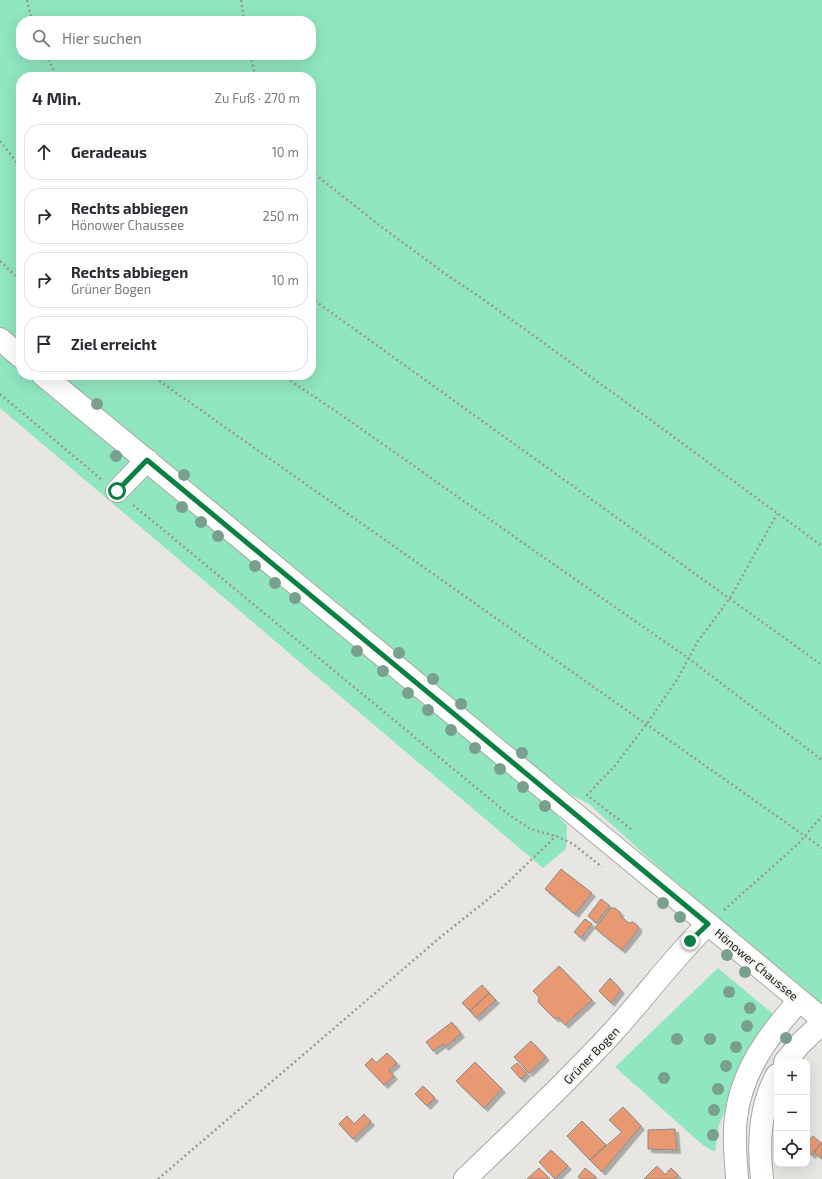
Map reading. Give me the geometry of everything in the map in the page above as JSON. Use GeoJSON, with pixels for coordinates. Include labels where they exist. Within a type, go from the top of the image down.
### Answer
{"type":"FeatureCollection","features":[{"type":"Feature","properties":{"kind":"main road"},"geometry":{"type":"LineString","coordinates":[[0,339],[16,353]]}},
{"type":"Feature","properties":{"kind":"main road","name":"Hönower Chaussee"},"geometry":{"type":"LineString","coordinates":[[49,380],[822,1019]]}},
{"type":"Feature","properties":{"kind":"main road"},"geometry":{"type":"LineString","coordinates":[[117,491],[147,460]]}},
{"type":"Feature","properties":{"kind":"main road","name":"Grüner Bogen"},"geometry":{"type":"LineString","coordinates":[[465,1179],[572,1075],[613,1032],[690,941],[708,924]]}},
{"type":"Feature","properties":{"kind":"main road"},"geometry":{"type":"LineString","coordinates":[[738,1179],[734,1142],[735,1124],[739,1098],[747,1074],[756,1056],[783,1019],[799,1001]]}},
{"type":"Feature","properties":{"kind":"main road"},"geometry":{"type":"LineString","coordinates":[[787,1059],[796,1048],[822,1023]]}},
{"type":"Feature","properties":{"kind":"main road"},"geometry":{"type":"LineString","coordinates":[[762,1179],[759,1157],[762,1120],[765,1103],[774,1082]]}},
{"type":"Feature","properties":{"kind":"path"},"geometry":{"type":"LineString","coordinates":[[28,0],[31,16]]}},
{"type":"Feature","properties":{"kind":"path"},"geometry":{"type":"LineString","coordinates":[[241,0],[243,16]]}},
{"type":"Feature","properties":{"kind":"path"},"geometry":{"type":"LineString","coordinates":[[48,60],[54,72]]}},
{"type":"Feature","properties":{"kind":"path"},"geometry":{"type":"LineString","coordinates":[[251,60],[255,72]]}},
{"type":"Feature","properties":{"kind":"path"},"geometry":{"type":"LineString","coordinates":[[0,141],[16,162]]}},
{"type":"Feature","properties":{"kind":"path"},"geometry":{"type":"LineString","coordinates":[[316,175],[379,225],[444,273],[641,413],[822,546]]}},
{"type":"Feature","properties":{"kind":"path"},"geometry":{"type":"LineString","coordinates":[[0,261],[16,276]]}},
{"type":"Feature","properties":{"kind":"path"},"geometry":{"type":"LineString","coordinates":[[316,302],[822,665]]}},
{"type":"Feature","properties":{"kind":"path"},"geometry":{"type":"LineString","coordinates":[[158,380],[822,848]]}},
{"type":"Feature","properties":{"kind":"path"},"geometry":{"type":"LineString","coordinates":[[289,380],[688,658],[822,760]]}},
{"type":"Feature","properties":{"kind":"path"},"geometry":{"type":"LineString","coordinates":[[0,394],[508,814],[530,828],[556,836],[574,844],[602,867]]}},
{"type":"Feature","properties":{"kind":"path"},"geometry":{"type":"LineString","coordinates":[[631,830],[587,795],[614,768],[678,678],[698,642],[730,598],[778,514]]}},
{"type":"Feature","properties":{"kind":"path"},"geometry":{"type":"LineString","coordinates":[[708,924],[798,844],[822,816]]}},
{"type":"Feature","properties":{"kind":"path"},"geometry":{"type":"LineString","coordinates":[[158,1179],[442,935],[501,889],[556,836]]}},
{"type":"Feature","properties":{"kind":"green space"},"geometry":{"type":"Polygon","coordinates":[[[0,0],[822,0],[822,1005],[710,914],[589,804],[549,783],[49,380],[316,380],[316,72],[16,72],[16,353],[0,339],[0,0]]]}},
{"type":"Feature","properties":{"kind":"green space"},"geometry":{"type":"Polygon","coordinates":[[[0,353],[16,366],[16,380],[33,380],[545,802],[567,826],[566,849],[543,868],[0,408],[0,353]]]}},
{"type":"Feature","properties":{"kind":"green space"},"geometry":{"type":"Polygon","coordinates":[[[718,968],[773,1014],[736,1084],[719,1125],[715,1152],[704,1146],[615,1067],[718,968]]]}},
{"type":"Feature","properties":{"kind":"building"},"geometry":{"type":"Polygon","coordinates":[[[561,869],[592,893],[575,914],[545,889],[561,869]]]}},
{"type":"Feature","properties":{"kind":"building"},"geometry":{"type":"Polygon","coordinates":[[[601,899],[610,906],[596,923],[588,916],[601,899]]]}},
{"type":"Feature","properties":{"kind":"building"},"geometry":{"type":"Polygon","coordinates":[[[611,908],[615,908],[620,912],[620,916],[629,923],[633,922],[638,926],[638,930],[622,950],[595,928],[611,908]]]}},
{"type":"Feature","properties":{"kind":"building"},"geometry":{"type":"Polygon","coordinates":[[[585,919],[592,924],[581,938],[574,932],[585,919]]]}},
{"type":"Feature","properties":{"kind":"building"},"geometry":{"type":"Polygon","coordinates":[[[559,966],[592,1000],[565,1025],[559,1018],[554,1018],[538,1002],[539,997],[533,991],[559,966]]]}},
{"type":"Feature","properties":{"kind":"building"},"geometry":{"type":"Polygon","coordinates":[[[610,978],[621,990],[611,1003],[599,991],[610,978]]]}},
{"type":"Feature","properties":{"kind":"building"},"geometry":{"type":"Polygon","coordinates":[[[482,985],[489,993],[470,1011],[462,1003],[482,985]]]}},
{"type":"Feature","properties":{"kind":"building"},"geometry":{"type":"Polygon","coordinates":[[[489,993],[496,1000],[476,1018],[470,1011],[489,993]]]}},
{"type":"Feature","properties":{"kind":"building"},"geometry":{"type":"Polygon","coordinates":[[[452,1022],[461,1034],[445,1047],[443,1044],[433,1051],[426,1042],[452,1022]]]}},
{"type":"Feature","properties":{"kind":"building"},"geometry":{"type":"Polygon","coordinates":[[[531,1041],[546,1057],[529,1073],[514,1057],[531,1041]]]}},
{"type":"Feature","properties":{"kind":"building"},"geometry":{"type":"Polygon","coordinates":[[[387,1053],[397,1063],[389,1070],[394,1076],[384,1085],[365,1065],[372,1058],[376,1063],[387,1053]]]}},
{"type":"Feature","properties":{"kind":"building"},"geometry":{"type":"Polygon","coordinates":[[[475,1062],[502,1089],[484,1108],[456,1081],[475,1062]]]}},
{"type":"Feature","properties":{"kind":"building"},"geometry":{"type":"Polygon","coordinates":[[[517,1063],[527,1073],[521,1079],[511,1068],[517,1063]]]}},
{"type":"Feature","properties":{"kind":"building"},"geometry":{"type":"Polygon","coordinates":[[[423,1086],[435,1098],[427,1106],[415,1094],[423,1086]]]}},
{"type":"Feature","properties":{"kind":"building"},"geometry":{"type":"Polygon","coordinates":[[[623,1107],[641,1126],[602,1172],[590,1160],[622,1132],[609,1120],[623,1107]]]}},
{"type":"Feature","properties":{"kind":"building"},"geometry":{"type":"Polygon","coordinates":[[[364,1114],[371,1122],[353,1139],[339,1124],[347,1116],[354,1124],[364,1114]]]}},
{"type":"Feature","properties":{"kind":"building"},"geometry":{"type":"Polygon","coordinates":[[[582,1121],[606,1145],[590,1160],[567,1136],[582,1121]]]}},
{"type":"Feature","properties":{"kind":"building"},"geometry":{"type":"Polygon","coordinates":[[[675,1129],[677,1150],[648,1149],[648,1130],[675,1129]]]}},
{"type":"Feature","properties":{"kind":"building"},"geometry":{"type":"Polygon","coordinates":[[[813,1136],[821,1143],[812,1155],[810,1153],[810,1140],[813,1136]]]}},
{"type":"Feature","properties":{"kind":"building"},"geometry":{"type":"Polygon","coordinates":[[[822,1143],[822,1159],[814,1152],[822,1143]]]}},
{"type":"Feature","properties":{"kind":"building"},"geometry":{"type":"Polygon","coordinates":[[[551,1150],[568,1166],[555,1179],[539,1162],[551,1150]]]}},
{"type":"Feature","properties":{"kind":"building"},"geometry":{"type":"Polygon","coordinates":[[[657,1166],[665,1175],[671,1168],[678,1175],[674,1179],[644,1179],[657,1166]]]}},
{"type":"Feature","properties":{"kind":"building"},"geometry":{"type":"Polygon","coordinates":[[[539,1168],[550,1179],[527,1179],[539,1168]]]}},
{"type":"Feature","properties":{"kind":"building"},"geometry":{"type":"Polygon","coordinates":[[[585,1168],[596,1177],[594,1179],[581,1179],[578,1177],[585,1168]]]}},
{"type":"Feature","properties":{"kind":"route"},"geometry":{"type":"LineString","coordinates":[[117,491],[147,460],[708,924],[690,941]]}}]}
